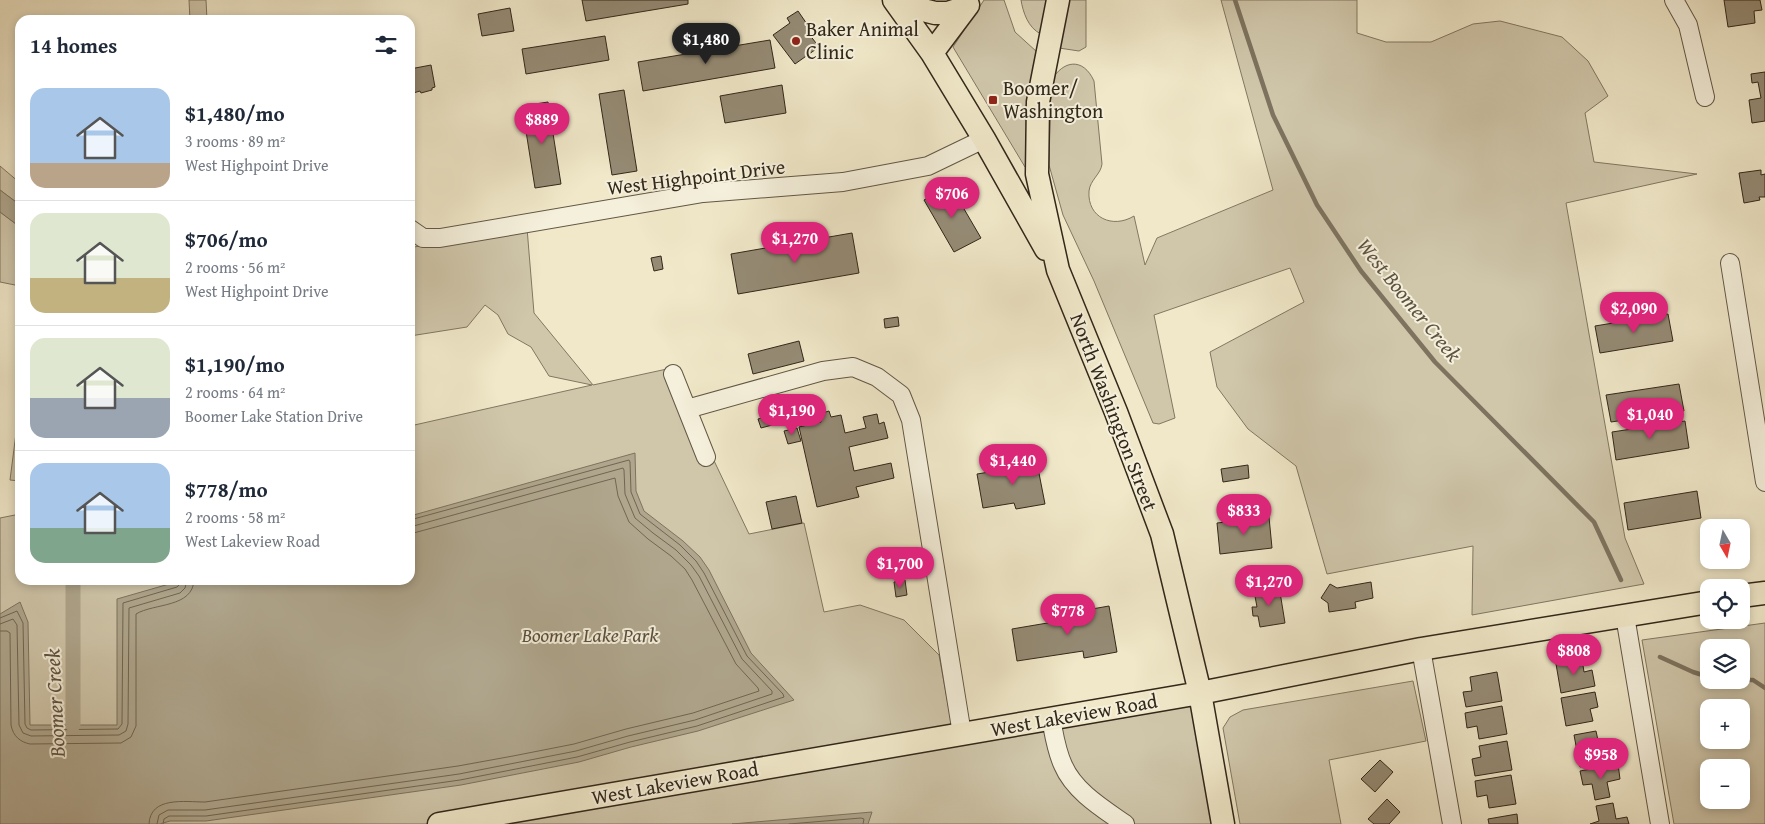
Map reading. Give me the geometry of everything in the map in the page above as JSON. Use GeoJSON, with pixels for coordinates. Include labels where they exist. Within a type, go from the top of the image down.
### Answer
{"type":"FeatureCollection","features":[{"type":"Feature","properties":{"kind":"main road","name":"North Washington Street"},"geometry":{"type":"LineString","coordinates":[[1058,0],[1038,102],[1037,174],[1058,270],[1116,412],[1162,534],[1200,693],[1223,824]]}},
{"type":"Feature","properties":{"kind":"main road"},"geometry":{"type":"LineString","coordinates":[[895,1],[932,52],[1058,270]]}},
{"type":"Feature","properties":{"kind":"main road"},"geometry":{"type":"LineString","coordinates":[[895,1],[935,13],[948,13],[968,4]]}},
{"type":"Feature","properties":{"kind":"main road"},"geometry":{"type":"LineString","coordinates":[[932,52],[968,4]]}},
{"type":"Feature","properties":{"kind":"main road"},"geometry":{"type":"LineString","coordinates":[[1750,594],[1765,592]]}},
{"type":"Feature","properties":{"kind":"main road","name":"West Lakeview Road"},"geometry":{"type":"LineString","coordinates":[[439,824],[1200,693],[1421,649],[1700,604]]}},
{"type":"Feature","properties":{"kind":"street"},"geometry":{"type":"LineString","coordinates":[[1674,0],[1688,25],[1705,97]]}},
{"type":"Feature","properties":{"kind":"street","name":"West Highpoint Drive"},"geometry":{"type":"LineString","coordinates":[[415,232],[424,238],[440,238],[703,193],[843,182],[928,166],[984,139]]}},
{"type":"Feature","properties":{"kind":"street"},"geometry":{"type":"LineString","coordinates":[[1730,263],[1765,482]]}},
{"type":"Feature","properties":{"kind":"street"},"geometry":{"type":"LineString","coordinates":[[687,409],[823,371],[853,367],[877,377],[901,395],[911,420],[962,734]]}},
{"type":"Feature","properties":{"kind":"street"},"geometry":{"type":"LineString","coordinates":[[674,374],[706,457]]}},
{"type":"Feature","properties":{"kind":"street"},"geometry":{"type":"LineString","coordinates":[[1625,616],[1660,824]]}},
{"type":"Feature","properties":{"kind":"street"},"geometry":{"type":"LineString","coordinates":[[1421,649],[1452,824]]}},
{"type":"Feature","properties":{"kind":"street"},"geometry":{"type":"LineString","coordinates":[[1051,719],[1063,766],[1078,787],[1098,806],[1125,824]]}},
{"type":"Feature","properties":{"kind":"green space"},"geometry":{"type":"Polygon","coordinates":[[[189,0],[206,0],[207,15],[190,15],[189,0]]]}},
{"type":"Feature","properties":{"kind":"green space"},"geometry":{"type":"Polygon","coordinates":[[[984,0],[1004,0],[1015,32],[1037,52],[1026,106],[1029,163],[1025,167],[953,47],[984,0]]]}},
{"type":"Feature","properties":{"kind":"green space"},"geometry":{"type":"Polygon","coordinates":[[[1021,0],[1048,0],[1041,34],[1029,24],[1021,0]]]}},
{"type":"Feature","properties":{"kind":"green space"},"geometry":{"type":"Polygon","coordinates":[[[1069,0],[1086,0],[1086,47],[1079,51],[1059,48],[1069,0]]]}},
{"type":"Feature","properties":{"kind":"green space"},"geometry":{"type":"Polygon","coordinates":[[[1221,0],[1357,0],[1357,33],[1386,42],[1431,42],[1473,24],[1500,21],[1562,37],[1588,61],[1608,96],[1585,113],[1594,162],[1697,174],[1566,203],[1625,538],[1644,584],[1472,615],[1473,546],[1327,574],[1296,466],[1248,429],[1217,387],[1210,352],[1304,302],[1290,268],[1154,315],[1175,418],[1159,424],[1153,423],[1094,281],[1063,215],[1049,165],[1051,81],[1061,69],[1073,64],[1084,68],[1094,81],[1102,164],[1090,187],[1089,200],[1097,214],[1110,221],[1126,220],[1134,216],[1145,265],[1157,238],[1273,190],[1221,0]]]}},
{"type":"Feature","properties":{"kind":"green space"},"geometry":{"type":"Polygon","coordinates":[[[0,166],[15,179],[15,201],[0,190],[0,166]]]}},
{"type":"Feature","properties":{"kind":"green space"},"geometry":{"type":"Polygon","coordinates":[[[0,212],[15,223],[15,285],[0,282],[0,212]]]}},
{"type":"Feature","properties":{"kind":"green space","name":"Boomer Lake Park"},"geometry":{"type":"Polygon","coordinates":[[[527,228],[534,313],[593,385],[667,369],[696,423],[749,534],[804,523],[824,612],[860,605],[904,620],[939,655],[954,737],[1198,695],[1220,824],[0,824],[0,518],[15,515],[15,585],[415,585],[415,425],[592,385],[549,376],[531,347],[508,334],[498,315],[485,305],[467,327],[415,335],[415,247],[527,228]]]}},
{"type":"Feature","properties":{"kind":"green space"},"geometry":{"type":"Polygon","coordinates":[[[15,441],[15,480],[10,480],[15,441]]]}},
{"type":"Feature","properties":{"kind":"green space"},"geometry":{"type":"Polygon","coordinates":[[[1765,623],[1765,824],[1674,824],[1642,640],[1722,629],[1750,629],[1750,625],[1765,623]]]}},
{"type":"Feature","properties":{"kind":"green space"},"geometry":{"type":"Polygon","coordinates":[[[1413,681],[1426,741],[1329,760],[1341,824],[1240,824],[1223,728],[1230,717],[1243,710],[1413,681]]]}},
{"type":"Feature","properties":{"kind":"water"},"geometry":{"type":"Polygon","coordinates":[[[0,190],[15,201],[15,223],[0,212],[0,190]]]}},
{"type":"Feature","properties":{"kind":"water"},"geometry":{"type":"Polygon","coordinates":[[[635,453],[636,491],[644,511],[683,541],[700,557],[709,570],[751,653],[794,700],[698,731],[579,762],[461,785],[206,821],[170,821],[160,824],[0,824],[0,614],[20,602],[28,622],[30,725],[117,725],[117,599],[166,585],[415,585],[415,515],[635,453]]]}},
{"type":"Feature","properties":{"kind":"water"},"geometry":{"type":"Polygon","coordinates":[[[872,812],[868,824],[732,824],[872,812]]]}},
{"type":"Feature","properties":{"kind":"building"},"geometry":{"type":"Polygon","coordinates":[[[582,0],[688,0],[688,4],[586,21],[582,0]]]}},
{"type":"Feature","properties":{"kind":"building"},"geometry":{"type":"Polygon","coordinates":[[[1724,0],[1760,0],[1762,10],[1754,11],[1755,23],[1728,27],[1724,0]]]}},
{"type":"Feature","properties":{"kind":"building"},"geometry":{"type":"Polygon","coordinates":[[[510,8],[514,31],[482,36],[478,14],[510,8]]]}},
{"type":"Feature","properties":{"kind":"building","name":"Baker Animal Clinic"},"geometry":{"type":"Polygon","coordinates":[[[798,11],[809,27],[806,30],[819,47],[795,64],[773,35],[790,23],[787,18],[798,11]]]}},
{"type":"Feature","properties":{"kind":"building"},"geometry":{"type":"Polygon","coordinates":[[[605,36],[609,60],[526,74],[522,49],[605,36]]]}},
{"type":"Feature","properties":{"kind":"building"},"geometry":{"type":"Polygon","coordinates":[[[770,40],[775,68],[643,91],[638,62],[770,40]]]}},
{"type":"Feature","properties":{"kind":"building"},"geometry":{"type":"Polygon","coordinates":[[[431,65],[435,87],[432,90],[415,92],[415,68],[431,65]]]}},
{"type":"Feature","properties":{"kind":"building"},"geometry":{"type":"Polygon","coordinates":[[[1765,72],[1765,121],[1752,123],[1749,100],[1761,98],[1758,82],[1752,83],[1751,74],[1765,72]]]}},
{"type":"Feature","properties":{"kind":"building"},"geometry":{"type":"Polygon","coordinates":[[[782,85],[786,113],[725,123],[720,96],[782,85]]]}},
{"type":"Feature","properties":{"kind":"building"},"geometry":{"type":"Polygon","coordinates":[[[624,90],[637,171],[612,175],[599,94],[624,90]]]}},
{"type":"Feature","properties":{"kind":"building"},"geometry":{"type":"Polygon","coordinates":[[[548,102],[561,184],[535,188],[522,106],[548,102]]]}},
{"type":"Feature","properties":{"kind":"building"},"geometry":{"type":"Polygon","coordinates":[[[1761,170],[1761,175],[1765,174],[1765,197],[1759,197],[1760,200],[1744,203],[1739,173],[1761,170]]]}},
{"type":"Feature","properties":{"kind":"building"},"geometry":{"type":"Polygon","coordinates":[[[950,185],[981,238],[954,252],[924,200],[950,185]]]}},
{"type":"Feature","properties":{"kind":"building"},"geometry":{"type":"Polygon","coordinates":[[[852,233],[859,273],[738,294],[731,254],[852,233]]]}},
{"type":"Feature","properties":{"kind":"building"},"geometry":{"type":"Polygon","coordinates":[[[661,256],[663,269],[654,271],[651,258],[661,256]]]}},
{"type":"Feature","properties":{"kind":"building"},"geometry":{"type":"Polygon","coordinates":[[[1668,314],[1673,341],[1600,353],[1595,326],[1668,314]]]}},
{"type":"Feature","properties":{"kind":"building"},"geometry":{"type":"Polygon","coordinates":[[[898,317],[899,326],[885,328],[884,319],[898,317]]]}},
{"type":"Feature","properties":{"kind":"building"},"geometry":{"type":"Polygon","coordinates":[[[799,341],[804,361],[753,374],[748,354],[799,341]]]}},
{"type":"Feature","properties":{"kind":"building"},"geometry":{"type":"Polygon","coordinates":[[[1679,384],[1684,411],[1611,422],[1606,395],[1679,384]]]}},
{"type":"Feature","properties":{"kind":"building"},"geometry":{"type":"Polygon","coordinates":[[[829,411],[831,417],[841,415],[845,433],[866,428],[863,417],[877,414],[879,424],[884,422],[888,438],[849,447],[854,471],[891,463],[894,478],[856,487],[859,497],[817,507],[799,427],[821,422],[819,414],[829,411]]]}},
{"type":"Feature","properties":{"kind":"building"},"geometry":{"type":"Polygon","coordinates":[[[774,415],[776,424],[761,428],[758,419],[774,415]]]}},
{"type":"Feature","properties":{"kind":"building"},"geometry":{"type":"Polygon","coordinates":[[[1685,421],[1689,448],[1616,460],[1612,432],[1685,421]]]}},
{"type":"Feature","properties":{"kind":"building"},"geometry":{"type":"Polygon","coordinates":[[[797,428],[801,441],[788,444],[784,431],[797,428]]]}},
{"type":"Feature","properties":{"kind":"building"},"geometry":{"type":"Polygon","coordinates":[[[1036,458],[1045,504],[1016,509],[1014,503],[983,508],[977,474],[1008,469],[1007,463],[1036,458]]]}},
{"type":"Feature","properties":{"kind":"building"},"geometry":{"type":"Polygon","coordinates":[[[1248,465],[1249,478],[1223,482],[1221,469],[1248,465]]]}},
{"type":"Feature","properties":{"kind":"building"},"geometry":{"type":"Polygon","coordinates":[[[1697,491],[1701,518],[1628,530],[1624,503],[1697,491]]]}},
{"type":"Feature","properties":{"kind":"building"},"geometry":{"type":"Polygon","coordinates":[[[796,496],[802,523],[772,529],[766,502],[796,496]]]}},
{"type":"Feature","properties":{"kind":"building"},"geometry":{"type":"Polygon","coordinates":[[[1269,517],[1272,548],[1220,554],[1217,523],[1269,517]]]}},
{"type":"Feature","properties":{"kind":"building"},"geometry":{"type":"Polygon","coordinates":[[[905,580],[907,595],[896,597],[894,582],[905,580]]]}},
{"type":"Feature","properties":{"kind":"building"},"geometry":{"type":"Polygon","coordinates":[[[1371,582],[1373,598],[1355,602],[1356,608],[1329,612],[1328,603],[1321,598],[1330,584],[1337,588],[1371,582]]]}},
{"type":"Feature","properties":{"kind":"building"},"geometry":{"type":"Polygon","coordinates":[[[1279,586],[1285,623],[1260,627],[1258,616],[1253,616],[1252,607],[1257,607],[1254,591],[1279,586]]]}},
{"type":"Feature","properties":{"kind":"building"},"geometry":{"type":"Polygon","coordinates":[[[1109,606],[1117,652],[1084,658],[1083,651],[1017,661],[1012,629],[1077,618],[1075,612],[1109,606]]]}},
{"type":"Feature","properties":{"kind":"building"},"geometry":{"type":"Polygon","coordinates":[[[1582,659],[1584,672],[1592,670],[1595,686],[1561,693],[1556,664],[1582,659]]]}},
{"type":"Feature","properties":{"kind":"building"},"geometry":{"type":"Polygon","coordinates":[[[1497,672],[1502,701],[1466,707],[1463,692],[1472,691],[1470,677],[1497,672]]]}},
{"type":"Feature","properties":{"kind":"building"},"geometry":{"type":"Polygon","coordinates":[[[1595,692],[1598,707],[1590,709],[1593,721],[1566,726],[1561,698],[1595,692]]]}},
{"type":"Feature","properties":{"kind":"building"},"geometry":{"type":"Polygon","coordinates":[[[1502,706],[1507,734],[1479,739],[1477,726],[1467,728],[1465,713],[1502,706]]]}},
{"type":"Feature","properties":{"kind":"building"},"geometry":{"type":"Polygon","coordinates":[[[1596,731],[1599,745],[1614,742],[1617,760],[1580,767],[1574,735],[1596,731]]]}},
{"type":"Feature","properties":{"kind":"building"},"geometry":{"type":"Polygon","coordinates":[[[1507,741],[1512,770],[1475,776],[1472,759],[1481,757],[1479,746],[1507,741]]]}},
{"type":"Feature","properties":{"kind":"building"},"geometry":{"type":"Polygon","coordinates":[[[1380,760],[1393,772],[1375,792],[1361,779],[1380,760]]]}},
{"type":"Feature","properties":{"kind":"building"},"geometry":{"type":"Polygon","coordinates":[[[1618,764],[1620,779],[1607,782],[1610,797],[1595,800],[1592,784],[1583,785],[1580,771],[1618,764]]]}},
{"type":"Feature","properties":{"kind":"building"},"geometry":{"type":"Polygon","coordinates":[[[1511,775],[1516,804],[1489,808],[1487,795],[1477,797],[1475,781],[1511,775]]]}},
{"type":"Feature","properties":{"kind":"building"},"geometry":{"type":"Polygon","coordinates":[[[1387,799],[1400,812],[1389,824],[1374,824],[1368,819],[1387,799]]]}},
{"type":"Feature","properties":{"kind":"building"},"geometry":{"type":"Polygon","coordinates":[[[1613,803],[1616,819],[1627,817],[1629,824],[1590,824],[1599,821],[1596,806],[1613,803]]]}},
{"type":"Feature","properties":{"kind":"building"},"geometry":{"type":"Polygon","coordinates":[[[1517,814],[1518,824],[1489,824],[1488,819],[1517,814]]]}},
{"type":"Feature","properties":{"kind":"waterway","name":"West Boomer Creek"},"geometry":{"type":"LineString","coordinates":[[1235,0],[1273,115],[1317,205],[1361,271],[1435,362],[1594,522],[1621,580]]}},
{"type":"Feature","properties":{"kind":"waterway","name":"Boomer Creek"},"geometry":{"type":"LineString","coordinates":[[73,585],[73,725]]}},
{"type":"Feature","properties":{"kind":"waterway","name":"West Boomer Creek"},"geometry":{"type":"LineString","coordinates":[[1660,657],[1700,674]]}},
{"type":"Feature","properties":{"kind":"waterway","name":"West Boomer Creek"},"geometry":{"type":"LineString","coordinates":[[1750,680],[1765,688]]}},
{"type":"Feature","properties":{"kind":"place","name":"Baker Animal Clinic"},"geometry":{"type":"Point","coordinates":[796,41]}},
{"type":"Feature","properties":{"kind":"place","name":"Boomer/ Washington"},"geometry":{"type":"Point","coordinates":[993,100]}}]}
